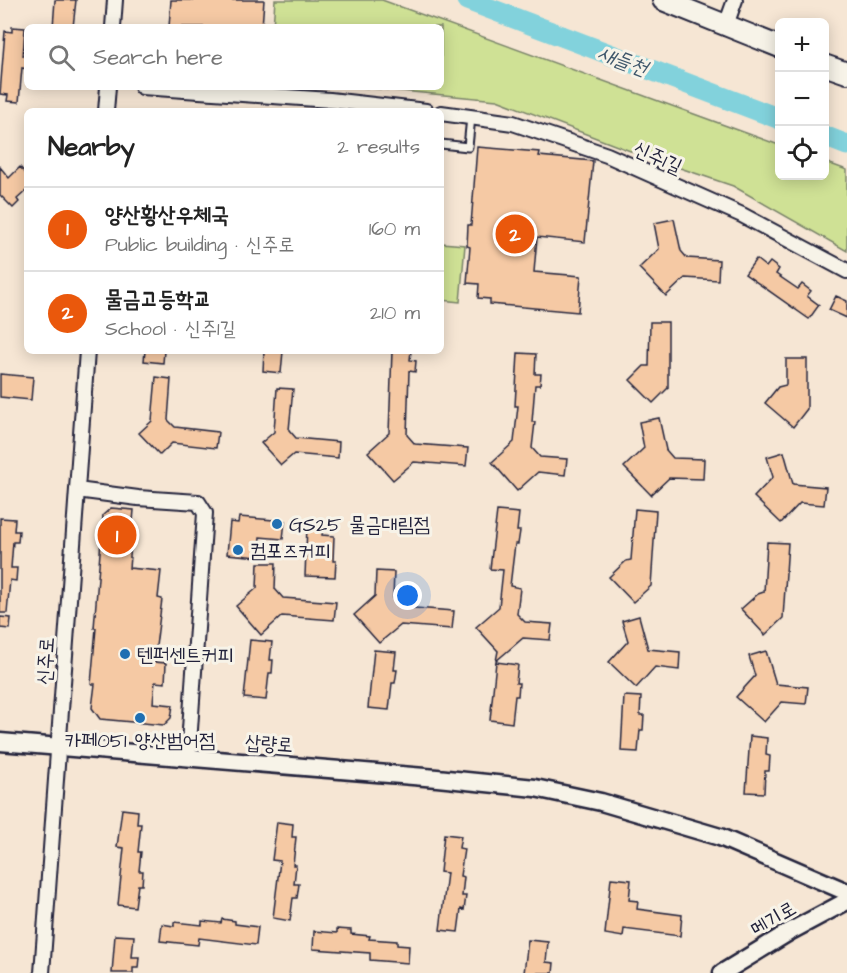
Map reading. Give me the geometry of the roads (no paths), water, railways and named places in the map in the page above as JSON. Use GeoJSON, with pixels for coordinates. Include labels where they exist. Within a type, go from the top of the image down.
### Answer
{"type":"FeatureCollection","features":[{"type":"Feature","properties":{"kind":"main road"},"geometry":{"type":"LineString","coordinates":[[663,0],[775,45]]}},
{"type":"Feature","properties":{"kind":"main road"},"geometry":{"type":"LineString","coordinates":[[829,66],[847,73]]}},
{"type":"Feature","properties":{"kind":"street"},"geometry":{"type":"LineString","coordinates":[[113,24],[115,0]]}},
{"type":"Feature","properties":{"kind":"street"},"geometry":{"type":"LineString","coordinates":[[726,25],[735,0]]}},
{"type":"Feature","properties":{"kind":"street"},"geometry":{"type":"LineString","coordinates":[[106,108],[108,90]]}},
{"type":"Feature","properties":{"kind":"street"},"geometry":{"type":"LineString","coordinates":[[172,90],[368,108]]}},
{"type":"Feature","properties":{"kind":"street","name":"신주1길"},"geometry":{"type":"LineString","coordinates":[[444,113],[513,123],[607,155],[742,215],[847,271]]}},
{"type":"Feature","properties":{"kind":"street","name":"신주로"},"geometry":{"type":"LineString","coordinates":[[42,973],[87,354]]}},
{"type":"Feature","properties":{"kind":"street"},"geometry":{"type":"LineString","coordinates":[[77,490],[138,498],[198,502],[205,513],[188,758]]}},
{"type":"Feature","properties":{"kind":"street","name":"삽량로"},"geometry":{"type":"LineString","coordinates":[[0,742],[535,788],[601,802],[720,837],[847,892]]}},
{"type":"Feature","properties":{"kind":"street","name":"메기로"},"geometry":{"type":"LineString","coordinates":[[722,973],[789,932],[847,901]]}},
{"type":"Feature","properties":{"kind":"lane"},"geometry":{"type":"LineString","coordinates":[[444,144],[468,147],[471,117]]}},
{"type":"Feature","properties":{"kind":"waterway","name":"새들천"},"geometry":{"type":"LineString","coordinates":[[467,0],[775,117]]}},
{"type":"Feature","properties":{"kind":"waterway","name":"새들천"},"geometry":{"type":"LineString","coordinates":[[829,138],[847,145]]}},
{"type":"Feature","properties":{"kind":"place","name":"물금고등학교"},"geometry":{"type":"Point","coordinates":[515,234]}},
{"type":"Feature","properties":{"kind":"place","name":"GS25 물금대림점"},"geometry":{"type":"Point","coordinates":[277,524]}},
{"type":"Feature","properties":{"kind":"place","name":"양산황산우체국"},"geometry":{"type":"Point","coordinates":[117,535]}},
{"type":"Feature","properties":{"kind":"place","name":"컴포즈커피"},"geometry":{"type":"Point","coordinates":[238,550]}},
{"type":"Feature","properties":{"kind":"place","name":"텐퍼센트커피"},"geometry":{"type":"Point","coordinates":[125,654]}},
{"type":"Feature","properties":{"kind":"place","name":"카페051 양산범어점"},"geometry":{"type":"Point","coordinates":[140,718]}}]}
